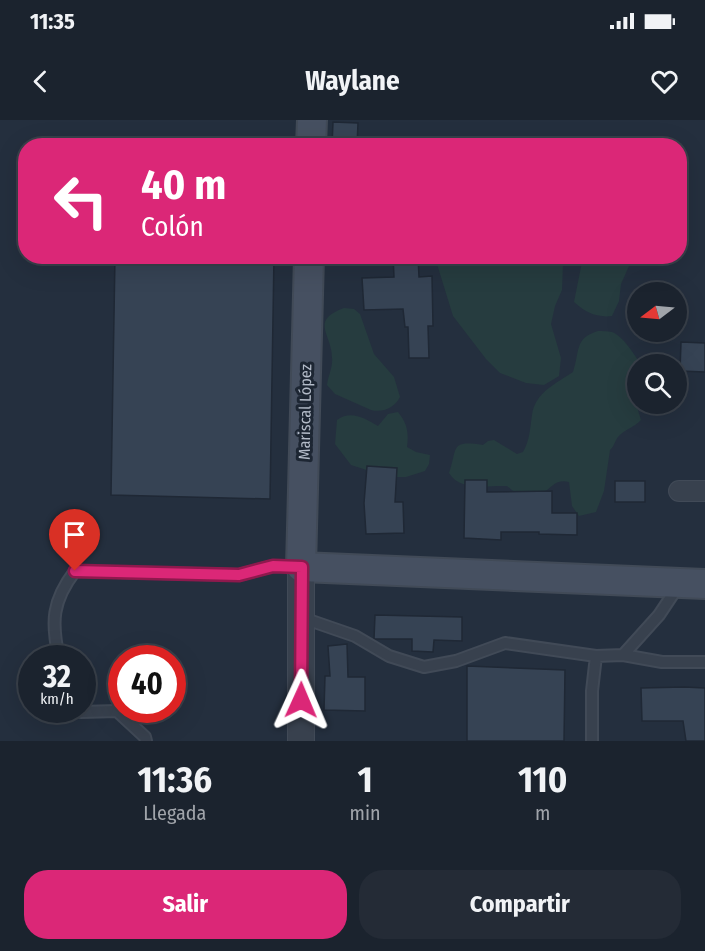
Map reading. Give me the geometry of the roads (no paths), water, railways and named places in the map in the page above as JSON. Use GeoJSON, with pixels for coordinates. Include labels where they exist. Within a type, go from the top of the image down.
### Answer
{"type":"FeatureCollection","features":[{"type":"Feature","properties":{"kind":"main road"},"geometry":{"type":"LineString","coordinates":[[311,138],[312,120]]}},
{"type":"Feature","properties":{"kind":"main road","name":"Mariscal López"},"geometry":{"type":"LineString","coordinates":[[302,567],[309,264]]}},
{"type":"Feature","properties":{"kind":"main road"},"geometry":{"type":"LineString","coordinates":[[302,567],[692,584]]}},
{"type":"Feature","properties":{"kind":"street"},"geometry":{"type":"LineString","coordinates":[[679,491],[705,491]]}},
{"type":"Feature","properties":{"kind":"street"},"geometry":{"type":"LineString","coordinates":[[301,741],[302,567]]}},
{"type":"Feature","properties":{"kind":"lane"},"geometry":{"type":"LineString","coordinates":[[56,645],[53,635],[57,600],[64,585],[75,571],[239,575],[273,566],[302,567]]}},
{"type":"Feature","properties":{"kind":"lane"},"geometry":{"type":"LineString","coordinates":[[623,655],[659,615],[692,584]]}},
{"type":"Feature","properties":{"kind":"lane"},"geometry":{"type":"LineString","coordinates":[[302,618],[355,636],[389,656],[424,667],[456,661],[505,643],[596,656],[623,655],[662,662],[705,662]]}},
{"type":"Feature","properties":{"kind":"lane"},"geometry":{"type":"LineString","coordinates":[[592,741],[592,691],[596,656]]}},
{"type":"Feature","properties":{"kind":"lane"},"geometry":{"type":"LineString","coordinates":[[96,712],[117,711],[145,737],[146,741]]}}]}
